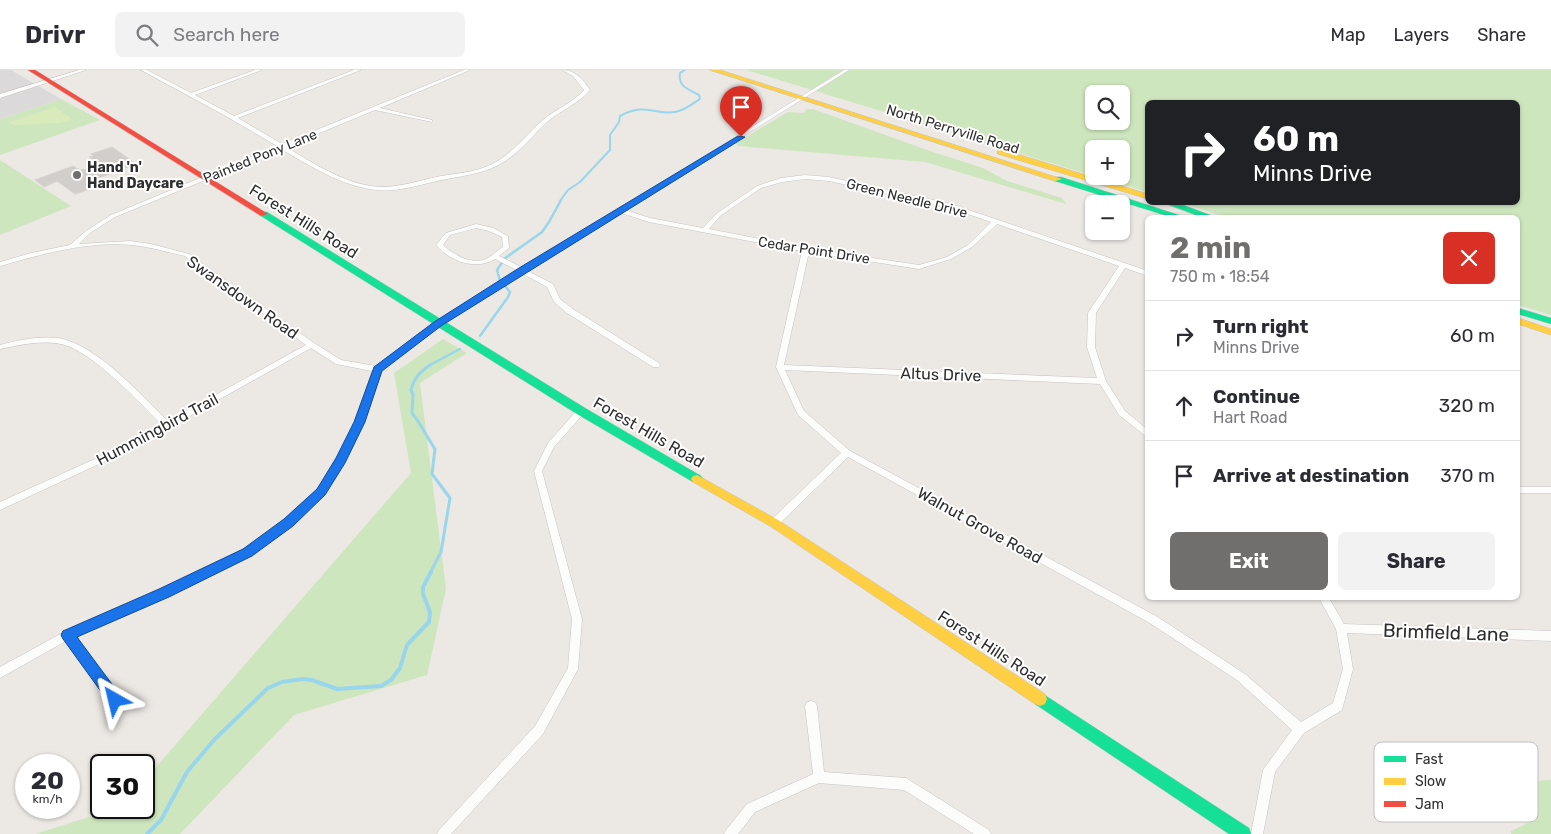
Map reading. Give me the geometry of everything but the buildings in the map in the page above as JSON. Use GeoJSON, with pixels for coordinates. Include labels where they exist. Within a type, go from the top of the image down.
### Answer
{"type":"FeatureCollection","features":[{"type":"Feature","properties":{"kind":"street","name":"Forest Hills Road"},"geometry":{"type":"LineString","coordinates":[[31,70],[438,324],[581,411],[774,524],[1243,834]]}},
{"type":"Feature","properties":{"kind":"street"},"geometry":{"type":"LineString","coordinates":[[0,96],[84,70]]}},
{"type":"Feature","properties":{"kind":"street"},"geometry":{"type":"LineString","coordinates":[[143,70],[154,73],[190,95],[347,181],[364,186],[397,188],[467,174],[496,164],[518,149],[551,116],[581,98],[587,90],[582,82],[564,70]]}},
{"type":"Feature","properties":{"kind":"street"},"geometry":{"type":"LineString","coordinates":[[190,95],[260,70]]}},
{"type":"Feature","properties":{"kind":"street"},"geometry":{"type":"LineString","coordinates":[[234,118],[359,70]]}},
{"type":"Feature","properties":{"kind":"street","name":"Painted Pony Lane"},"geometry":{"type":"LineString","coordinates":[[0,264],[73,246],[93,228],[113,216],[468,70]]}},
{"type":"Feature","properties":{"kind":"street","name":"North Perryville Road"},"geometry":{"type":"LineString","coordinates":[[713,70],[1145,196]]}},
{"type":"Feature","properties":{"kind":"street","name":"North Perryville Road"},"geometry":{"type":"LineString","coordinates":[[735,70],[806,96],[1175,215]]}},
{"type":"Feature","properties":{"kind":"street"},"geometry":{"type":"LineString","coordinates":[[0,673],[68,635],[164,593],[247,552],[288,523],[321,492],[341,460],[360,422],[377,369],[438,324],[522,270],[621,211],[847,70]]}},
{"type":"Feature","properties":{"kind":"street"},"geometry":{"type":"LineString","coordinates":[[376,109],[430,121]]}},
{"type":"Feature","properties":{"kind":"street","name":"Green Needle Drive"},"geometry":{"type":"LineString","coordinates":[[704,231],[718,215],[759,187],[780,180],[805,177],[829,179],[949,205],[1145,273]]}},
{"type":"Feature","properties":{"kind":"street"},"geometry":{"type":"LineString","coordinates":[[1174,205],[1205,215]]}},
{"type":"Feature","properties":{"kind":"street","name":"Cedar Point Drive"},"geometry":{"type":"LineString","coordinates":[[621,211],[649,220],[704,231],[806,250],[919,267],[949,258],[970,246],[996,221]]}},
{"type":"Feature","properties":{"kind":"street"},"geometry":{"type":"LineString","coordinates":[[476,226],[505,236],[506,248],[494,256],[486,261],[469,262],[449,255],[439,245],[448,234],[476,226]]}},
{"type":"Feature","properties":{"kind":"street","name":"Swansdown Road"},"geometry":{"type":"LineString","coordinates":[[73,246],[129,243],[164,249],[187,256],[311,345],[339,362],[377,369]]}},
{"type":"Feature","properties":{"kind":"street"},"geometry":{"type":"LineString","coordinates":[[780,367],[806,250]]}},
{"type":"Feature","properties":{"kind":"street"},"geometry":{"type":"LineString","coordinates":[[494,256],[550,286],[557,300],[570,311],[656,365]]}},
{"type":"Feature","properties":{"kind":"street"},"geometry":{"type":"LineString","coordinates":[[1123,266],[1092,313],[1091,347],[1102,381],[1122,413],[1145,432]]}},
{"type":"Feature","properties":{"kind":"street"},"geometry":{"type":"LineString","coordinates":[[1520,312],[1551,321]]}},
{"type":"Feature","properties":{"kind":"street"},"geometry":{"type":"LineString","coordinates":[[1520,322],[1551,332]]}},
{"type":"Feature","properties":{"kind":"street"},"geometry":{"type":"LineString","coordinates":[[0,347],[44,340],[68,343],[95,359],[168,426]]}},
{"type":"Feature","properties":{"kind":"street","name":"Hummingbird Trail"},"geometry":{"type":"LineString","coordinates":[[0,506],[124,449],[311,345]]}},
{"type":"Feature","properties":{"kind":"street","name":"Altus Drive"},"geometry":{"type":"LineString","coordinates":[[780,367],[1102,381]]}},
{"type":"Feature","properties":{"kind":"street","name":"Walnut Grove Road"},"geometry":{"type":"LineString","coordinates":[[780,367],[801,413],[848,453],[1152,619],[1241,677],[1300,729]]}},
{"type":"Feature","properties":{"kind":"street"},"geometry":{"type":"LineString","coordinates":[[443,834],[538,730],[573,669],[577,620],[538,471],[551,446],[581,411]]}},
{"type":"Feature","properties":{"kind":"street"},"geometry":{"type":"LineString","coordinates":[[774,524],[848,453]]}},
{"type":"Feature","properties":{"kind":"street"},"geometry":{"type":"LineString","coordinates":[[1520,490],[1551,490]]}},
{"type":"Feature","properties":{"kind":"street"},"geometry":{"type":"LineString","coordinates":[[1257,834],[1269,770],[1300,729],[1338,706],[1348,669],[1341,628],[1325,600]]}},
{"type":"Feature","properties":{"kind":"street","name":"Brimfield Lane"},"geometry":{"type":"LineString","coordinates":[[1341,628],[1551,636]]}},
{"type":"Feature","properties":{"kind":"street"},"geometry":{"type":"LineString","coordinates":[[68,635],[115,700]]}},
{"type":"Feature","properties":{"kind":"street"},"geometry":{"type":"LineString","coordinates":[[811,706],[819,776]]}},
{"type":"Feature","properties":{"kind":"street"},"geometry":{"type":"LineString","coordinates":[[730,834],[751,808],[819,776],[906,784],[985,834]]}},
{"type":"Feature","properties":{"kind":"shaded area"},"geometry":{"type":"Polygon","coordinates":[[[0,70],[11,70],[61,99],[0,119],[0,70]]]}},
{"type":"Feature","properties":{"kind":"green space"},"geometry":{"type":"Polygon","coordinates":[[[746,70],[1551,70],[1551,315],[1520,306],[1520,215],[1220,215],[1188,205],[1520,205],[1520,100],[1145,100],[1145,191],[1124,185],[1130,185],[1130,140],[1085,140],[1085,173],[746,70]]]}},
{"type":"Feature","properties":{"kind":"green space"},"geometry":{"type":"Polygon","coordinates":[[[61,99],[100,120],[0,155],[0,119],[61,99]]]}},
{"type":"Feature","properties":{"kind":"green space"},"geometry":{"type":"Polygon","coordinates":[[[55,107],[72,119],[60,123],[14,125],[9,122],[55,107]]]}},
{"type":"Feature","properties":{"kind":"green space"},"geometry":{"type":"Polygon","coordinates":[[[807,109],[813,109],[983,168],[1007,181],[1062,198],[1066,204],[925,162],[738,146],[736,143],[788,112],[804,113],[807,109]]]}},
{"type":"Feature","properties":{"kind":"green space"},"geometry":{"type":"Polygon","coordinates":[[[0,160],[71,206],[0,235],[0,160]]]}},
{"type":"Feature","properties":{"kind":"green space"},"geometry":{"type":"Polygon","coordinates":[[[443,339],[467,353],[420,383],[446,589],[427,675],[294,715],[180,834],[35,834],[90,817],[90,819],[155,819],[155,768],[411,473],[394,373],[443,339]]]}},
{"type":"Feature","properties":{"kind":"green space"},"geometry":{"type":"Polygon","coordinates":[[[1551,780],[1551,834],[1511,834],[1511,831],[1530,822],[1538,822],[1538,781],[1551,780]]]}},
{"type":"Feature","properties":{"kind":"waterway"},"geometry":{"type":"LineString","coordinates":[[560,201],[568,190],[580,182],[610,150],[610,135],[619,122],[620,116],[642,109],[667,112],[678,111],[700,99],[699,95],[682,85],[680,73],[685,70]]}},
{"type":"Feature","properties":{"kind":"waterway"},"geometry":{"type":"LineString","coordinates":[[504,259],[542,232],[561,200]]}},
{"type":"Feature","properties":{"kind":"waterway"},"geometry":{"type":"LineString","coordinates":[[500,281],[497,270],[503,261]]}},
{"type":"Feature","properties":{"kind":"waterway"},"geometry":{"type":"LineString","coordinates":[[480,336],[508,297],[510,292],[505,286]]}},
{"type":"Feature","properties":{"kind":"waterway"},"geometry":{"type":"LineString","coordinates":[[428,366],[460,349]]}},
{"type":"Feature","properties":{"kind":"waterway"},"geometry":{"type":"LineString","coordinates":[[430,365],[423,370],[412,386],[412,413],[435,449],[432,474],[450,498],[441,552],[430,573]]}},
{"type":"Feature","properties":{"kind":"waterway"},"geometry":{"type":"LineString","coordinates":[[147,834],[161,820],[187,772],[214,740],[268,688],[282,682],[302,679],[312,680],[337,689],[381,686],[391,680],[400,668],[407,645],[429,622],[430,612],[423,594],[423,587],[431,572]]}},
{"type":"Feature","properties":{"kind":"traffic: fast"},"geometry":{"type":"LineString","coordinates":[[1058,179],[1174,215]]}},
{"type":"Feature","properties":{"kind":"traffic: fast"},"geometry":{"type":"LineString","coordinates":[[1174,205],[1205,215]]}},
{"type":"Feature","properties":{"kind":"traffic: fast"},"geometry":{"type":"LineString","coordinates":[[264,214],[581,411],[697,479]]}},
{"type":"Feature","properties":{"kind":"traffic: fast"},"geometry":{"type":"LineString","coordinates":[[1520,312],[1551,321]]}},
{"type":"Feature","properties":{"kind":"traffic: fast"},"geometry":{"type":"LineString","coordinates":[[1040,699],[1243,834]]}},
{"type":"Feature","properties":{"kind":"traffic: slow"},"geometry":{"type":"LineString","coordinates":[[713,70],[1058,179]]}},
{"type":"Feature","properties":{"kind":"traffic: slow"},"geometry":{"type":"LineString","coordinates":[[1001,152],[1145,196]]}},
{"type":"Feature","properties":{"kind":"traffic: slow"},"geometry":{"type":"LineString","coordinates":[[1520,322],[1551,332]]}},
{"type":"Feature","properties":{"kind":"traffic: slow"},"geometry":{"type":"LineString","coordinates":[[697,479],[774,523],[1040,699]]}},
{"type":"Feature","properties":{"kind":"traffic: jam"},"geometry":{"type":"LineString","coordinates":[[31,70],[264,214]]}},
{"type":"Feature","properties":{"kind":"place","name":"Hand 'n' Hand Daycare"},"geometry":{"type":"Point","coordinates":[77,175]}},
{"type":"Feature","properties":{"kind":"route"},"geometry":{"type":"LineString","coordinates":[[115,700],[68,635],[164,593],[247,552],[288,523],[321,492],[341,460],[360,422],[377,369],[438,324],[522,270],[741,137]]}}]}
